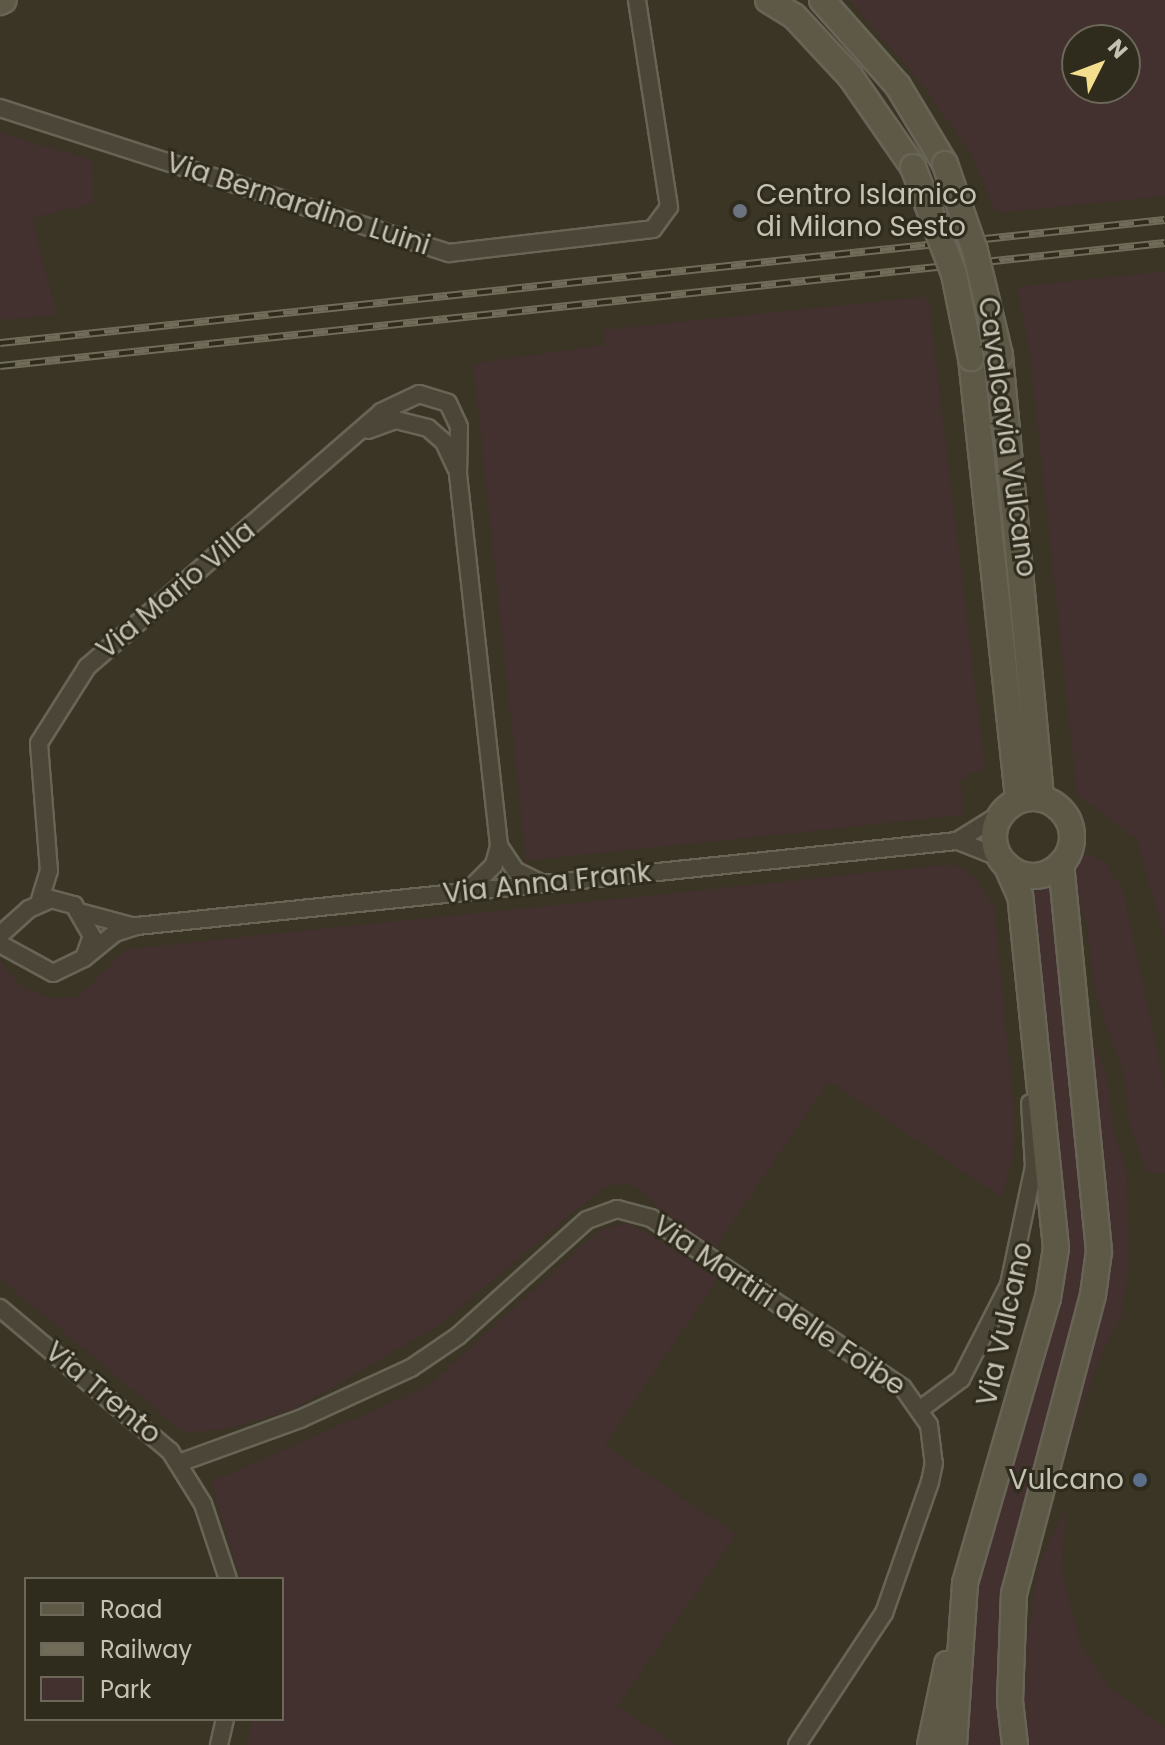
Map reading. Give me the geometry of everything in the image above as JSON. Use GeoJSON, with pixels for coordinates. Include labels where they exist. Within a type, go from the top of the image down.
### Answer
{"type":"FeatureCollection","features":[{"type":"Feature","properties":{"kind":"main road","name":"Cavalcavia Vulcano"},"geometry":{"type":"LineString","coordinates":[[768,0],[794,16],[850,76],[913,167],[954,274],[971,358],[1020,804]]}},
{"type":"Feature","properties":{"kind":"main road","name":"Cavalcavia Vulcano"},"geometry":{"type":"LineString","coordinates":[[822,0],[898,86],[945,164],[975,251],[1000,355],[1020,804]]}},
{"type":"Feature","properties":{"kind":"main road"},"geometry":{"type":"LineString","coordinates":[[1015,1745],[1010,1701],[1014,1594],[1093,1295],[1099,1251],[1061,864],[1071,845],[1071,827],[1060,808],[1020,804],[994,840],[1003,862],[1034,876],[1061,864]]}},
{"type":"Feature","properties":{"kind":"main road","name":"Via Vulcano"},"geometry":{"type":"LineString","coordinates":[[954,1745],[958,1623],[972,1552],[1053,1271],[1056,1221],[1020,896],[1003,862]]}},
{"type":"Feature","properties":{"kind":"main road"},"geometry":{"type":"LineString","coordinates":[[930,1745],[958,1623]]}},
{"type":"Feature","properties":{"kind":"street","name":"Via Bernardino Luini"},"geometry":{"type":"LineString","coordinates":[[0,108],[449,253],[653,229],[669,207],[637,0]]}},
{"type":"Feature","properties":{"kind":"street","name":"Via Mario Villa"},"geometry":{"type":"LineString","coordinates":[[39,903],[49,871],[39,743],[87,667],[394,403],[430,394],[454,413],[499,846]]}},
{"type":"Feature","properties":{"kind":"street","name":"Via Mario Villa"},"geometry":{"type":"LineString","coordinates":[[360,435],[385,422],[417,424],[444,442],[458,474]]}},
{"type":"Feature","properties":{"kind":"street","name":"Via Anna Frank"},"geometry":{"type":"LineString","coordinates":[[84,958],[115,933],[137,926],[957,841],[1020,804]]}},
{"type":"Feature","properties":{"kind":"street","name":"Via Anna Frank"},"geometry":{"type":"LineString","coordinates":[[957,841],[1003,862]]}},
{"type":"Feature","properties":{"kind":"street"},"geometry":{"type":"LineString","coordinates":[[499,846],[516,871],[543,883]]}},
{"type":"Feature","properties":{"kind":"street"},"geometry":{"type":"LineString","coordinates":[[468,891],[494,865],[499,846]]}},
{"type":"Feature","properties":{"kind":"street"},"geometry":{"type":"LineString","coordinates":[[0,944],[53,973],[65,972],[84,958],[92,936],[79,909],[49,871]]}},
{"type":"Feature","properties":{"kind":"street"},"geometry":{"type":"LineString","coordinates":[[0,935],[39,903],[51,899],[79,909]]}},
{"type":"Feature","properties":{"kind":"street","name":"Via Anna Frank"},"geometry":{"type":"LineString","coordinates":[[79,909],[137,926]]}},
{"type":"Feature","properties":{"kind":"street"},"geometry":{"type":"LineString","coordinates":[[22,919],[18,943],[25,958]]}},
{"type":"Feature","properties":{"kind":"street","name":"Via Martiri delle Foibe"},"geometry":{"type":"LineString","coordinates":[[922,1408],[961,1379],[998,1312],[1015,1266],[1034,1166],[1029,1074],[1036,1039]]}},
{"type":"Feature","properties":{"kind":"street","name":"Via Martiri delle Foibe"},"geometry":{"type":"LineString","coordinates":[[179,1463],[300,1419],[411,1368],[470,1326],[572,1229],[617,1209],[651,1218],[903,1388],[922,1408],[934,1463],[905,1559],[874,1631],[797,1745]]}},
{"type":"Feature","properties":{"kind":"street","name":"Via Trento"},"geometry":{"type":"LineString","coordinates":[[0,1308],[142,1422],[179,1463],[210,1518],[227,1577]]}},
{"type":"Feature","properties":{"kind":"street"},"geometry":{"type":"LineString","coordinates":[[219,1745],[225,1721]]}},
{"type":"Feature","properties":{"kind":"green space"},"geometry":{"type":"Polygon","coordinates":[[[849,0],[1165,0],[1165,196],[996,213],[972,156],[923,86],[849,0]]]}},
{"type":"Feature","properties":{"kind":"green space"},"geometry":{"type":"Polygon","coordinates":[[[0,132],[93,161],[94,203],[32,218],[57,315],[0,320],[0,132]]]}},
{"type":"Feature","properties":{"kind":"green space"},"geometry":{"type":"Polygon","coordinates":[[[1165,271],[1165,940],[1137,841],[1077,795],[1030,354],[1017,287],[1165,271]]]}},
{"type":"Feature","properties":{"kind":"green space"},"geometry":{"type":"Polygon","coordinates":[[[928,296],[985,768],[960,780],[964,815],[526,861],[473,363],[605,345],[603,330],[928,296]]]}},
{"type":"Feature","properties":{"kind":"green space"},"geometry":{"type":"Polygon","coordinates":[[[1084,854],[1104,861],[1123,890],[1165,1089],[1165,1173],[1147,1174],[1128,1118],[1125,1079],[1095,992],[1086,921],[1074,891],[1075,864],[1084,854]]]}},
{"type":"Feature","properties":{"kind":"green space"},"geometry":{"type":"Polygon","coordinates":[[[954,864],[972,875],[994,906],[1014,1110],[1013,1156],[1002,1198],[829,1081],[713,1251],[628,1182],[604,1187],[438,1326],[295,1409],[233,1428],[184,1433],[0,1279],[0,960],[22,987],[51,998],[78,997],[126,949],[954,864]]]}},
{"type":"Feature","properties":{"kind":"green space"},"geometry":{"type":"Polygon","coordinates":[[[1052,878],[1090,1260],[1015,1547],[1006,1745],[965,1745],[973,1608],[1063,1233],[1026,881],[1052,878]]]}},
{"type":"Feature","properties":{"kind":"green space"},"geometry":{"type":"Polygon","coordinates":[[[1088,1029],[1107,1076],[1114,1133],[1127,1172],[1129,1266],[1121,1318],[1102,1352],[1050,1501],[1110,1267],[1088,1029]]]}},
{"type":"Feature","properties":{"kind":"green space"},"geometry":{"type":"Polygon","coordinates":[[[630,1223],[719,1277],[605,1445],[736,1534],[618,1706],[675,1745],[247,1745],[252,1721],[284,1721],[284,1577],[239,1577],[211,1482],[428,1386],[599,1230],[630,1223]]]}},
{"type":"Feature","properties":{"kind":"green space"},"geometry":{"type":"Polygon","coordinates":[[[1066,1507],[1062,1573],[1081,1645],[1109,1687],[1165,1728],[1165,1745],[1025,1745],[1020,1689],[1039,1562],[1066,1507]]]}},
{"type":"Feature","properties":{"kind":"railway"},"geometry":{"type":"LineString","coordinates":[[0,343],[1165,220]]}},
{"type":"Feature","properties":{"kind":"railway"},"geometry":{"type":"LineString","coordinates":[[0,366],[1165,243]]}},
{"type":"Feature","properties":{"kind":"place","name":"Centro Islamico di Milano Sesto"},"geometry":{"type":"Point","coordinates":[740,211]}},
{"type":"Feature","properties":{"kind":"place","name":"Vulcano"},"geometry":{"type":"Point","coordinates":[1140,1480]}}]}
